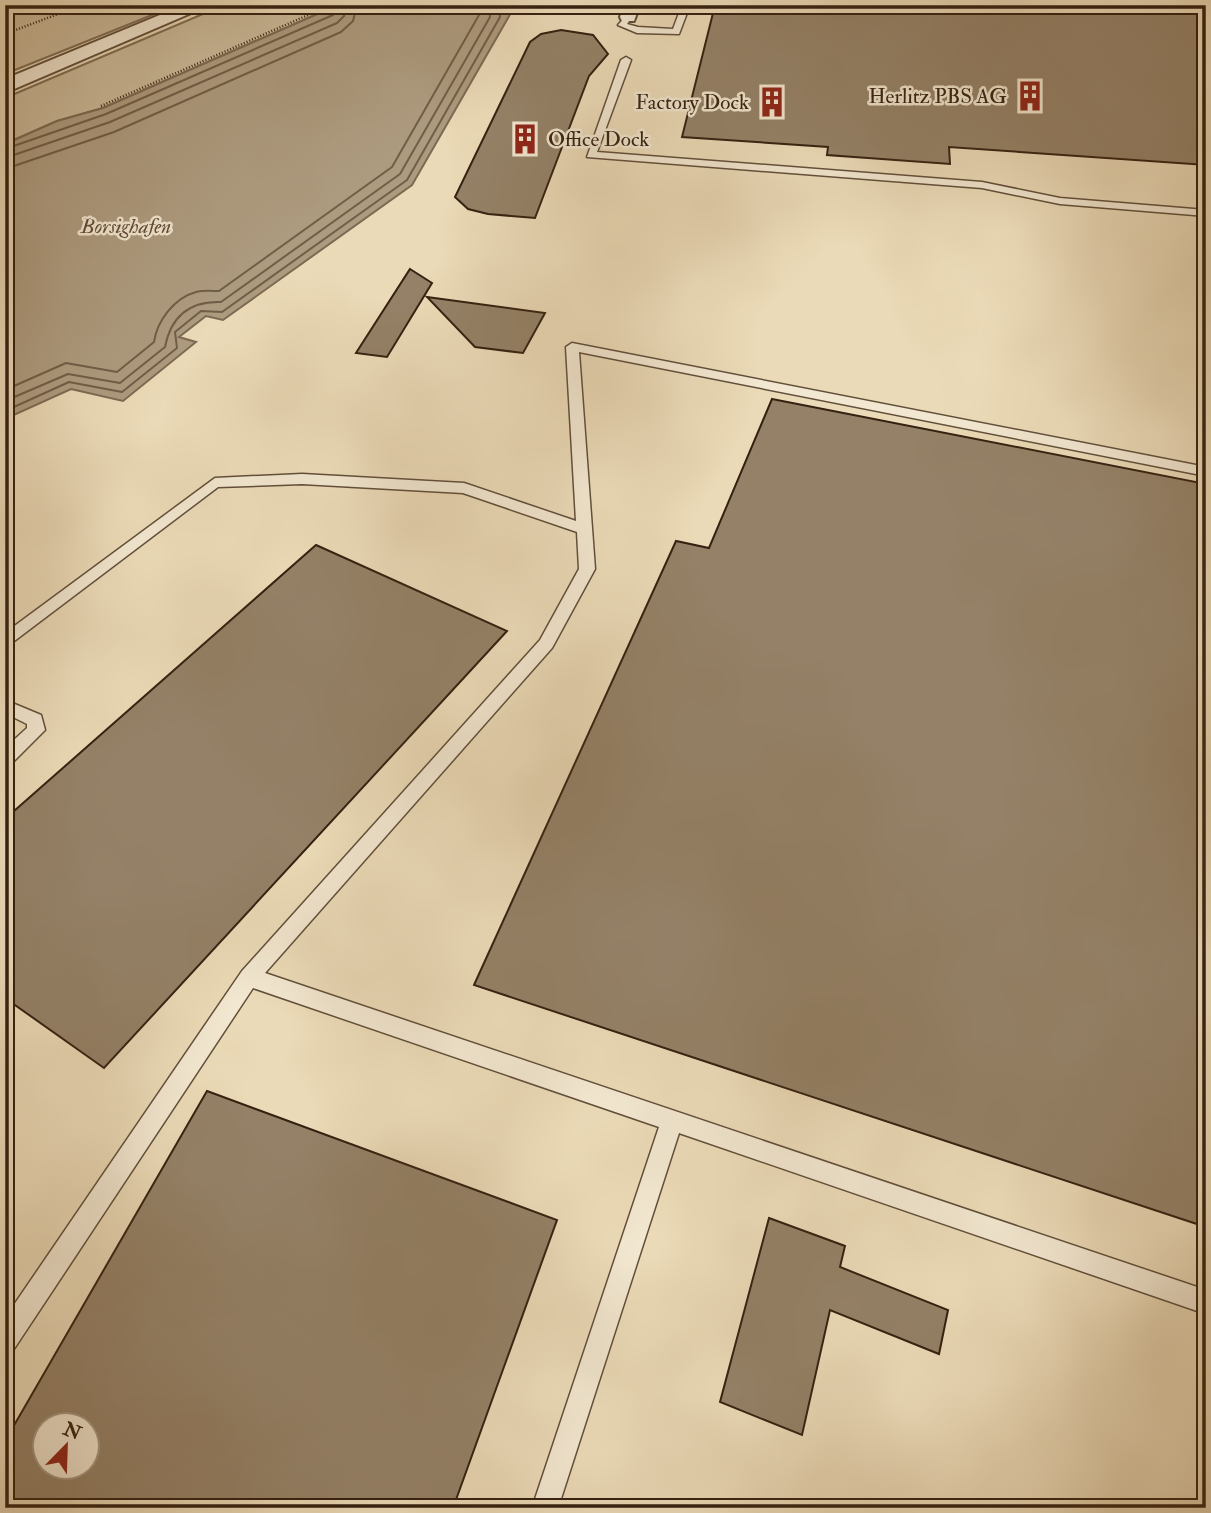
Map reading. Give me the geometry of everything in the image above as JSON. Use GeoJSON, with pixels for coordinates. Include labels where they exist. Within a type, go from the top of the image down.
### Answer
{"type":"FeatureCollection","features":[{"type":"Feature","properties":{"kind":"street"},"geometry":{"type":"LineString","coordinates":[[5,88],[201,5]]}},
{"type":"Feature","properties":{"kind":"lane"},"geometry":{"type":"LineString","coordinates":[[632,43],[632,17],[676,32],[686,5]]}},
{"type":"Feature","properties":{"kind":"lane"},"geometry":{"type":"LineString","coordinates":[[626,60],[591,155],[982,185],[1060,201],[1206,213]]}},
{"type":"Feature","properties":{"kind":"lane"},"geometry":{"type":"LineString","coordinates":[[5,1340],[249,977],[546,644],[587,569],[572,347],[1206,472]]}},
{"type":"Feature","properties":{"kind":"lane"},"geometry":{"type":"LineString","coordinates":[[5,642],[215,483],[302,479],[464,488],[584,529]]}},
{"type":"Feature","properties":{"kind":"lane"},"geometry":{"type":"LineString","coordinates":[[5,706],[35,720],[36,730],[5,760]]}},
{"type":"Feature","properties":{"kind":"lane"},"geometry":{"type":"LineString","coordinates":[[249,977],[1206,1302]]}},
{"type":"Feature","properties":{"kind":"lane"},"geometry":{"type":"LineString","coordinates":[[545,1508],[672,1120]]}},
{"type":"Feature","properties":{"kind":"path"},"geometry":{"type":"LineString","coordinates":[[5,12],[28,5]]}},
{"type":"Feature","properties":{"kind":"path"},"geometry":{"type":"LineString","coordinates":[[5,34],[82,5]]}},
{"type":"Feature","properties":{"kind":"path"},"geometry":{"type":"LineString","coordinates":[[101,106],[331,5]]}},
{"type":"Feature","properties":{"kind":"path"},"geometry":{"type":"LineString","coordinates":[[489,11],[503,7]]}},
{"type":"Feature","properties":{"kind":"shaded area"},"geometry":{"type":"Polygon","coordinates":[[[50,5],[177,5],[5,74],[5,16],[50,5]]]}},
{"type":"Feature","properties":{"kind":"shaded area"},"geometry":{"type":"Polygon","coordinates":[[[224,5],[338,5],[103,108],[57,121],[5,144],[5,98],[224,5]]]}},
{"type":"Feature","properties":{"kind":"water","name":"Borsighafen"},"geometry":{"type":"Polygon","coordinates":[[[338,5],[500,5],[512,11],[412,185],[223,320],[206,316],[179,337],[196,342],[123,401],[71,389],[5,419],[5,144],[57,121],[103,108],[338,5]]]}},
{"type":"Feature","properties":{"kind":"building","name":"Herlitz PBS AG"},"geometry":{"type":"Polygon","coordinates":[[[715,5],[1206,8],[1206,165],[949,147],[950,164],[827,155],[828,147],[682,137],[715,5]]]}},
{"type":"Feature","properties":{"kind":"building","name":"Office Dock"},"geometry":{"type":"Polygon","coordinates":[[[561,30],[593,35],[608,54],[589,76],[535,218],[488,214],[468,209],[455,197],[530,42],[541,34],[561,30]]]}},
{"type":"Feature","properties":{"kind":"building"},"geometry":{"type":"Polygon","coordinates":[[[410,269],[432,283],[387,357],[356,353],[410,269]]]}},
{"type":"Feature","properties":{"kind":"building"},"geometry":{"type":"Polygon","coordinates":[[[427,297],[545,313],[523,353],[475,347],[427,297]]]}},
{"type":"Feature","properties":{"kind":"building"},"geometry":{"type":"Polygon","coordinates":[[[772,399],[1206,484],[1206,1227],[474,985],[676,541],[709,548],[772,399]]]}},
{"type":"Feature","properties":{"kind":"building"},"geometry":{"type":"Polygon","coordinates":[[[316,545],[507,631],[104,1068],[5,998],[5,819],[316,545]]]}},
{"type":"Feature","properties":{"kind":"building"},"geometry":{"type":"Polygon","coordinates":[[[207,1091],[557,1220],[453,1508],[5,1508],[5,1441],[207,1091]]]}},
{"type":"Feature","properties":{"kind":"building"},"geometry":{"type":"Polygon","coordinates":[[[769,1218],[845,1246],[840,1267],[948,1310],[939,1354],[830,1310],[802,1435],[720,1402],[769,1218]]]}},
{"type":"Feature","properties":{"kind":"place","name":"Herlitz PBS AG"},"geometry":{"type":"Point","coordinates":[1030,96]}},
{"type":"Feature","properties":{"kind":"place","name":"Factory Dock"},"geometry":{"type":"Point","coordinates":[772,102]}},
{"type":"Feature","properties":{"kind":"place","name":"Office Dock"},"geometry":{"type":"Point","coordinates":[525,139]}}]}
